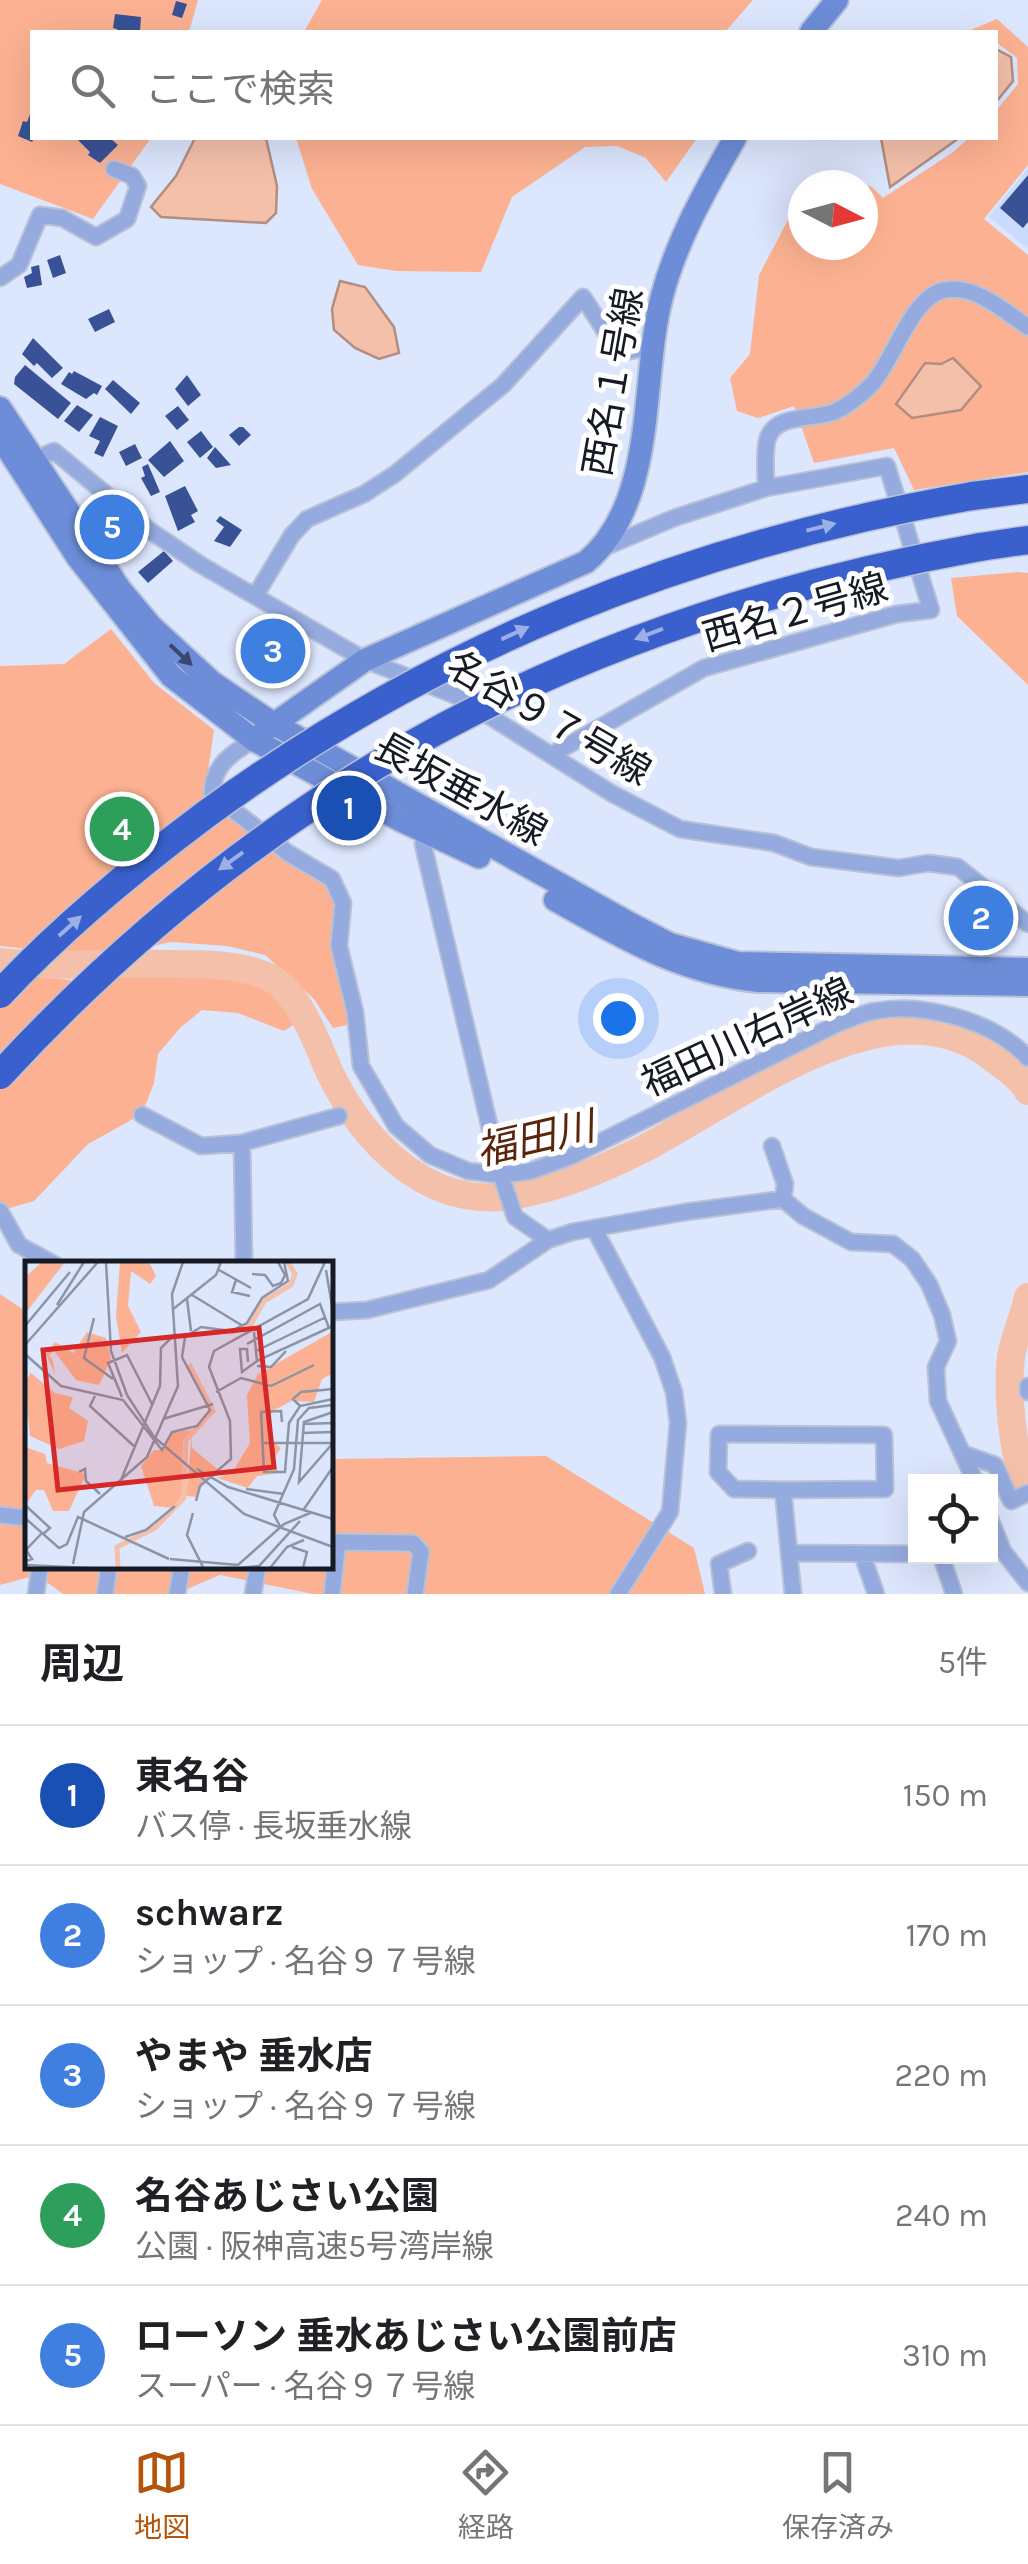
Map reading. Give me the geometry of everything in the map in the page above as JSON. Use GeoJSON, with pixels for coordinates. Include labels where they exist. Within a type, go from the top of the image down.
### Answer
{"type":"FeatureCollection","features":[{"type":"Feature","properties":{"kind":"highway"},"geometry":{"type":"LineString","coordinates":[[0,994],[66,930],[181,833],[308,744],[443,667],[576,605],[708,558],[842,522],[1028,489]]}},
{"type":"Feature","properties":{"kind":"highway"},"geometry":{"type":"LineString","coordinates":[[0,1076],[99,974],[216,872],[340,786],[448,724],[595,655],[726,608],[861,571],[1028,540]]}},
{"type":"Feature","properties":{"kind":"main road"},"geometry":{"type":"LineString","coordinates":[[813,30],[837,0]]}},
{"type":"Feature","properties":{"kind":"main road","name":"西名１号線"},"geometry":{"type":"LineString","coordinates":[[603,548],[625,510],[636,470],[660,301],[675,251],[734,140]]}},
{"type":"Feature","properties":{"kind":"main road","name":"長坂垂水線"},"geometry":{"type":"LineString","coordinates":[[0,408],[78,558],[139,639],[171,676],[254,740],[433,824],[670,944],[700,955],[738,963],[1028,969]]}},
{"type":"Feature","properties":{"kind":"main road","name":"長坂垂水線"},"geometry":{"type":"LineString","coordinates":[[0,437],[27,464],[151,626],[214,683],[433,824],[651,952],[717,976],[759,981],[1028,985]]}},
{"type":"Feature","properties":{"kind":"main road"},"geometry":{"type":"LineString","coordinates":[[254,740],[365,660],[586,562],[603,548]]}},
{"type":"Feature","properties":{"kind":"street"},"geometry":{"type":"LineString","coordinates":[[0,278],[19,265],[40,215],[62,218],[96,237],[127,219],[138,186],[132,176],[114,168]]}},
{"type":"Feature","properties":{"kind":"street"},"geometry":{"type":"LineString","coordinates":[[766,488],[767,439],[773,428],[832,413],[856,400],[876,380],[925,300],[942,290],[963,289],[1028,327]]}},
{"type":"Feature","properties":{"kind":"street"},"geometry":{"type":"LineString","coordinates":[[255,596],[292,535],[308,519],[364,494],[395,474],[504,385],[584,296],[619,353],[655,346]]}},
{"type":"Feature","properties":{"kind":"street","name":"名谷９７号線"},"geometry":{"type":"LineString","coordinates":[[27,464],[54,452],[149,530],[255,596],[365,660],[459,696],[611,793],[680,829],[774,843],[810,857],[899,868],[928,863],[958,866],[1028,924]]}},
{"type":"Feature","properties":{"kind":"street","name":"西名２号線"},"geometry":{"type":"LineString","coordinates":[[550,755],[704,668],[896,614],[931,610],[887,466],[766,488],[674,518],[603,548]]}},
{"type":"Feature","properties":{"kind":"street","name":"福田川右岸線"},"geometry":{"type":"LineString","coordinates":[[254,740],[222,763],[212,778],[212,793],[300,860],[332,879],[342,903],[339,946],[355,1012],[361,1066],[396,1126],[430,1155],[468,1172],[501,1175],[531,1171],[572,1156],[837,1024],[876,1011],[918,1010],[986,1027],[1028,1058]]}},
{"type":"Feature","properties":{"kind":"street"},"geometry":{"type":"LineString","coordinates":[[433,824],[423,844],[501,1175],[515,1217],[548,1240]]}},
{"type":"Feature","properties":{"kind":"street"},"geometry":{"type":"LineString","coordinates":[[142,1114],[200,1146],[242,1142],[339,1116]]}},
{"type":"Feature","properties":{"kind":"street"},"geometry":{"type":"LineString","coordinates":[[242,1142],[244,1261]]}},
{"type":"Feature","properties":{"kind":"street"},"geometry":{"type":"LineString","coordinates":[[772,1146],[785,1184],[783,1199]]}},
{"type":"Feature","properties":{"kind":"street"},"geometry":{"type":"LineString","coordinates":[[332,1312],[367,1310],[489,1280],[548,1240],[572,1232],[783,1199],[803,1216],[852,1242],[893,1244],[912,1259],[929,1284],[942,1315],[948,1341],[936,1368],[938,1401],[973,1474]]}},
{"type":"Feature","properties":{"kind":"street"},"geometry":{"type":"LineString","coordinates":[[0,1212],[20,1245],[49,1261]]}},
{"type":"Feature","properties":{"kind":"street"},"geometry":{"type":"LineString","coordinates":[[595,1230],[662,1357],[674,1392],[678,1423],[670,1512],[618,1594]]}},
{"type":"Feature","properties":{"kind":"street"},"geometry":{"type":"LineString","coordinates":[[719,1434],[884,1435],[885,1489],[783,1490],[734,1489],[718,1472],[719,1434]]}},
{"type":"Feature","properties":{"kind":"street"},"geometry":{"type":"LineString","coordinates":[[964,1454],[995,1465],[1011,1501],[1028,1493]]}},
{"type":"Feature","properties":{"kind":"street"},"geometry":{"type":"LineString","coordinates":[[783,1490],[793,1594]]}},
{"type":"Feature","properties":{"kind":"street"},"geometry":{"type":"LineString","coordinates":[[0,1515],[25,1518]]}},
{"type":"Feature","properties":{"kind":"street"},"geometry":{"type":"LineString","coordinates":[[332,1594],[334,1542],[412,1543],[421,1552],[415,1594]]}},
{"type":"Feature","properties":{"kind":"street"},"geometry":{"type":"LineString","coordinates":[[723,1594],[719,1564],[748,1551]]}},
{"type":"Feature","properties":{"kind":"street"},"geometry":{"type":"LineString","coordinates":[[998,1552],[1028,1583]]}},
{"type":"Feature","properties":{"kind":"street"},"geometry":{"type":"LineString","coordinates":[[789,1553],[908,1554]]}},
{"type":"Feature","properties":{"kind":"street"},"geometry":{"type":"LineString","coordinates":[[862,1554],[876,1594]]}},
{"type":"Feature","properties":{"kind":"street"},"geometry":{"type":"LineString","coordinates":[[944,1564],[954,1594]]}},
{"type":"Feature","properties":{"kind":"street"},"geometry":{"type":"LineString","coordinates":[[36,1594],[40,1569]]}},
{"type":"Feature","properties":{"kind":"street"},"geometry":{"type":"LineString","coordinates":[[105,1594],[109,1569]]}},
{"type":"Feature","properties":{"kind":"street"},"geometry":{"type":"LineString","coordinates":[[178,1594],[182,1569]]}},
{"type":"Feature","properties":{"kind":"street"},"geometry":{"type":"LineString","coordinates":[[253,1594],[257,1569]]}},
{"type":"Feature","properties":{"kind":"shaded area"},"geometry":{"type":"Polygon","coordinates":[[[0,0],[198,0],[190,30],[30,30],[30,140],[150,140],[93,219],[0,184],[0,0]]]}},
{"type":"Feature","properties":{"kind":"shaded area"},"geometry":{"type":"Polygon","coordinates":[[[322,0],[753,0],[727,30],[305,30],[322,0]]]}},
{"type":"Feature","properties":{"kind":"shaded area"},"geometry":{"type":"Polygon","coordinates":[[[997,19],[1028,47],[1028,165],[984,219],[1028,255],[1028,472],[914,490],[894,448],[814,463],[794,406],[758,418],[737,411],[730,378],[750,354],[759,275],[788,220],[788,260],[878,260],[878,193],[883,198],[967,140],[998,140],[998,109],[1018,84],[1017,58],[998,44],[998,30],[971,30],[997,19]]]}},
{"type":"Feature","properties":{"kind":"shaded area"},"geometry":{"type":"Polygon","coordinates":[[[998,50],[1011,57],[1013,81],[998,100],[998,50]]]}},
{"type":"Feature","properties":{"kind":"shaded area"},"geometry":{"type":"Polygon","coordinates":[[[194,140],[266,140],[277,186],[276,213],[266,223],[161,217],[151,207],[176,176],[194,140]]]}},
{"type":"Feature","properties":{"kind":"shaded area"},"geometry":{"type":"Polygon","coordinates":[[[297,140],[696,140],[666,182],[646,158],[617,146],[585,147],[512,197],[481,272],[396,271],[358,265],[312,189],[297,140]]]}},
{"type":"Feature","properties":{"kind":"shaded area"},"geometry":{"type":"Polygon","coordinates":[[[881,140],[956,140],[890,187],[881,140]]]}},
{"type":"Feature","properties":{"kind":"shaded area"},"geometry":{"type":"Polygon","coordinates":[[[1028,168],[1028,249],[989,217],[1028,168]]]}},
{"type":"Feature","properties":{"kind":"shaded area"},"geometry":{"type":"Polygon","coordinates":[[[340,281],[365,287],[394,327],[399,353],[379,359],[355,348],[334,330],[332,309],[340,281]]]}},
{"type":"Feature","properties":{"kind":"shaded area"},"geometry":{"type":"Polygon","coordinates":[[[953,358],[981,386],[961,410],[912,418],[896,404],[925,363],[941,364],[953,358]]]}},
{"type":"Feature","properties":{"kind":"shaded area"},"geometry":{"type":"Polygon","coordinates":[[[1028,573],[1028,685],[957,616],[951,578],[1028,573]]]}},
{"type":"Feature","properties":{"kind":"shaded area"},"geometry":{"type":"Polygon","coordinates":[[[111,629],[154,683],[214,730],[204,799],[283,860],[331,889],[352,1024],[333,1028],[314,999],[265,955],[227,946],[171,942],[125,952],[73,954],[0,946],[0,666],[64,664],[111,629]]]}},
{"type":"Feature","properties":{"kind":"shaded area"},"geometry":{"type":"Polygon","coordinates":[[[196,972],[231,975],[254,983],[299,1021],[284,1031],[238,1013],[202,1010],[158,1054],[154,1083],[142,1114],[88,1144],[34,1201],[0,1211],[0,973],[80,981],[196,972]]]}},
{"type":"Feature","properties":{"kind":"shaded area"},"geometry":{"type":"Polygon","coordinates":[[[0,1294],[25,1311],[25,1569],[332,1569],[332,1459],[546,1456],[694,1548],[705,1594],[313,1594],[220,1575],[175,1594],[63,1594],[37,1575],[0,1585],[0,1294]]]}},
{"type":"Feature","properties":{"kind":"building"},"geometry":{"type":"Polygon","coordinates":[[[176,1],[187,4],[182,18],[172,15],[176,1]]]}},
{"type":"Feature","properties":{"kind":"building"},"geometry":{"type":"Polygon","coordinates":[[[115,14],[141,17],[140,30],[113,28],[115,14]]]}},
{"type":"Feature","properties":{"kind":"building"},"geometry":{"type":"Polygon","coordinates":[[[30,114],[32,142],[18,136],[23,121],[27,122],[30,114]]]}},
{"type":"Feature","properties":{"kind":"building"},"geometry":{"type":"Polygon","coordinates":[[[78,140],[112,140],[118,145],[100,163],[88,155],[90,152],[78,140]]]}},
{"type":"Feature","properties":{"kind":"building"},"geometry":{"type":"Polygon","coordinates":[[[1028,175],[1028,222],[1023,228],[1000,208],[1028,175]]]}},
{"type":"Feature","properties":{"kind":"building"},"geometry":{"type":"Polygon","coordinates":[[[60,255],[66,273],[53,278],[47,260],[60,255]]]}},
{"type":"Feature","properties":{"kind":"building"},"geometry":{"type":"Polygon","coordinates":[[[39,265],[42,285],[27,288],[24,277],[32,273],[31,267],[39,265]]]}},
{"type":"Feature","properties":{"kind":"building"},"geometry":{"type":"Polygon","coordinates":[[[109,309],[115,322],[95,332],[88,319],[109,309]]]}},
{"type":"Feature","properties":{"kind":"building"},"geometry":{"type":"Polygon","coordinates":[[[33,338],[63,368],[52,378],[22,354],[33,338]]]}},
{"type":"Feature","properties":{"kind":"building"},"geometry":{"type":"Polygon","coordinates":[[[25,365],[71,403],[58,419],[14,384],[25,365]]]}},
{"type":"Feature","properties":{"kind":"building"},"geometry":{"type":"Polygon","coordinates":[[[74,371],[102,386],[97,395],[86,399],[61,384],[74,371]]]}},
{"type":"Feature","properties":{"kind":"building"},"geometry":{"type":"Polygon","coordinates":[[[187,375],[201,395],[188,406],[175,389],[187,375]]]}},
{"type":"Feature","properties":{"kind":"building"},"geometry":{"type":"Polygon","coordinates":[[[113,380],[140,403],[131,414],[105,389],[113,380]]]}},
{"type":"Feature","properties":{"kind":"building"},"geometry":{"type":"Polygon","coordinates":[[[77,405],[93,415],[79,432],[64,421],[77,405]]]}},
{"type":"Feature","properties":{"kind":"building"},"geometry":{"type":"Polygon","coordinates":[[[178,406],[189,420],[177,430],[165,416],[178,406]]]}},
{"type":"Feature","properties":{"kind":"building"},"geometry":{"type":"Polygon","coordinates":[[[100,417],[118,426],[103,457],[94,453],[100,441],[89,436],[100,417]]]}},
{"type":"Feature","properties":{"kind":"building"},"geometry":{"type":"Polygon","coordinates":[[[239,427],[251,435],[239,446],[229,435],[239,427]]]}},
{"type":"Feature","properties":{"kind":"building"},"geometry":{"type":"Polygon","coordinates":[[[201,431],[213,447],[200,458],[187,442],[201,431]]]}},
{"type":"Feature","properties":{"kind":"building"},"geometry":{"type":"Polygon","coordinates":[[[170,441],[184,461],[164,477],[148,460],[170,441]]]}},
{"type":"Feature","properties":{"kind":"building"},"geometry":{"type":"Polygon","coordinates":[[[135,444],[142,458],[126,466],[119,452],[135,444]]]}},
{"type":"Feature","properties":{"kind":"building"},"geometry":{"type":"Polygon","coordinates":[[[215,447],[231,465],[216,468],[207,458],[215,447]]]}},
{"type":"Feature","properties":{"kind":"building"},"geometry":{"type":"Polygon","coordinates":[[[148,464],[160,492],[151,496],[141,478],[145,476],[142,467],[148,464]]]}},
{"type":"Feature","properties":{"kind":"building"},"geometry":{"type":"Polygon","coordinates":[[[185,486],[198,511],[191,515],[195,522],[178,531],[165,496],[185,486]]]}},
{"type":"Feature","properties":{"kind":"building"},"geometry":{"type":"Polygon","coordinates":[[[220,516],[242,530],[230,547],[214,541],[224,527],[216,521],[220,516]]]}},
{"type":"Feature","properties":{"kind":"building"},"geometry":{"type":"Polygon","coordinates":[[[164,551],[173,561],[148,583],[138,572],[164,551]]]}},
{"type":"Feature","properties":{"kind":"waterway","name":"福田川"},"geometry":{"type":"LineString","coordinates":[[0,962],[208,965],[264,975],[277,982],[297,1004],[344,1099],[380,1146],[426,1181],[452,1192],[480,1197],[528,1193],[596,1171],[645,1148],[770,1076],[817,1053],[864,1037],[910,1031],[954,1037],[995,1060],[1028,1091]]}},
{"type":"Feature","properties":{"kind":"waterway","name":"福田川"},"geometry":{"type":"LineString","coordinates":[[1028,1297],[1012,1350],[1010,1371],[1012,1424],[1028,1488]]}},
{"type":"Feature","properties":{"kind":"place","name":"ローソン 垂水あじさい公園前店"},"geometry":{"type":"Point","coordinates":[112,527]}},
{"type":"Feature","properties":{"kind":"place","name":"やまや 垂水店"},"geometry":{"type":"Point","coordinates":[273,651]}},
{"type":"Feature","properties":{"kind":"place","name":"東名谷"},"geometry":{"type":"Point","coordinates":[349,808]}},
{"type":"Feature","properties":{"kind":"place","name":"名谷あじさい公園"},"geometry":{"type":"Point","coordinates":[122,829]}},
{"type":"Feature","properties":{"kind":"place","name":"schwarz"},"geometry":{"type":"Point","coordinates":[981,918]}}]}
